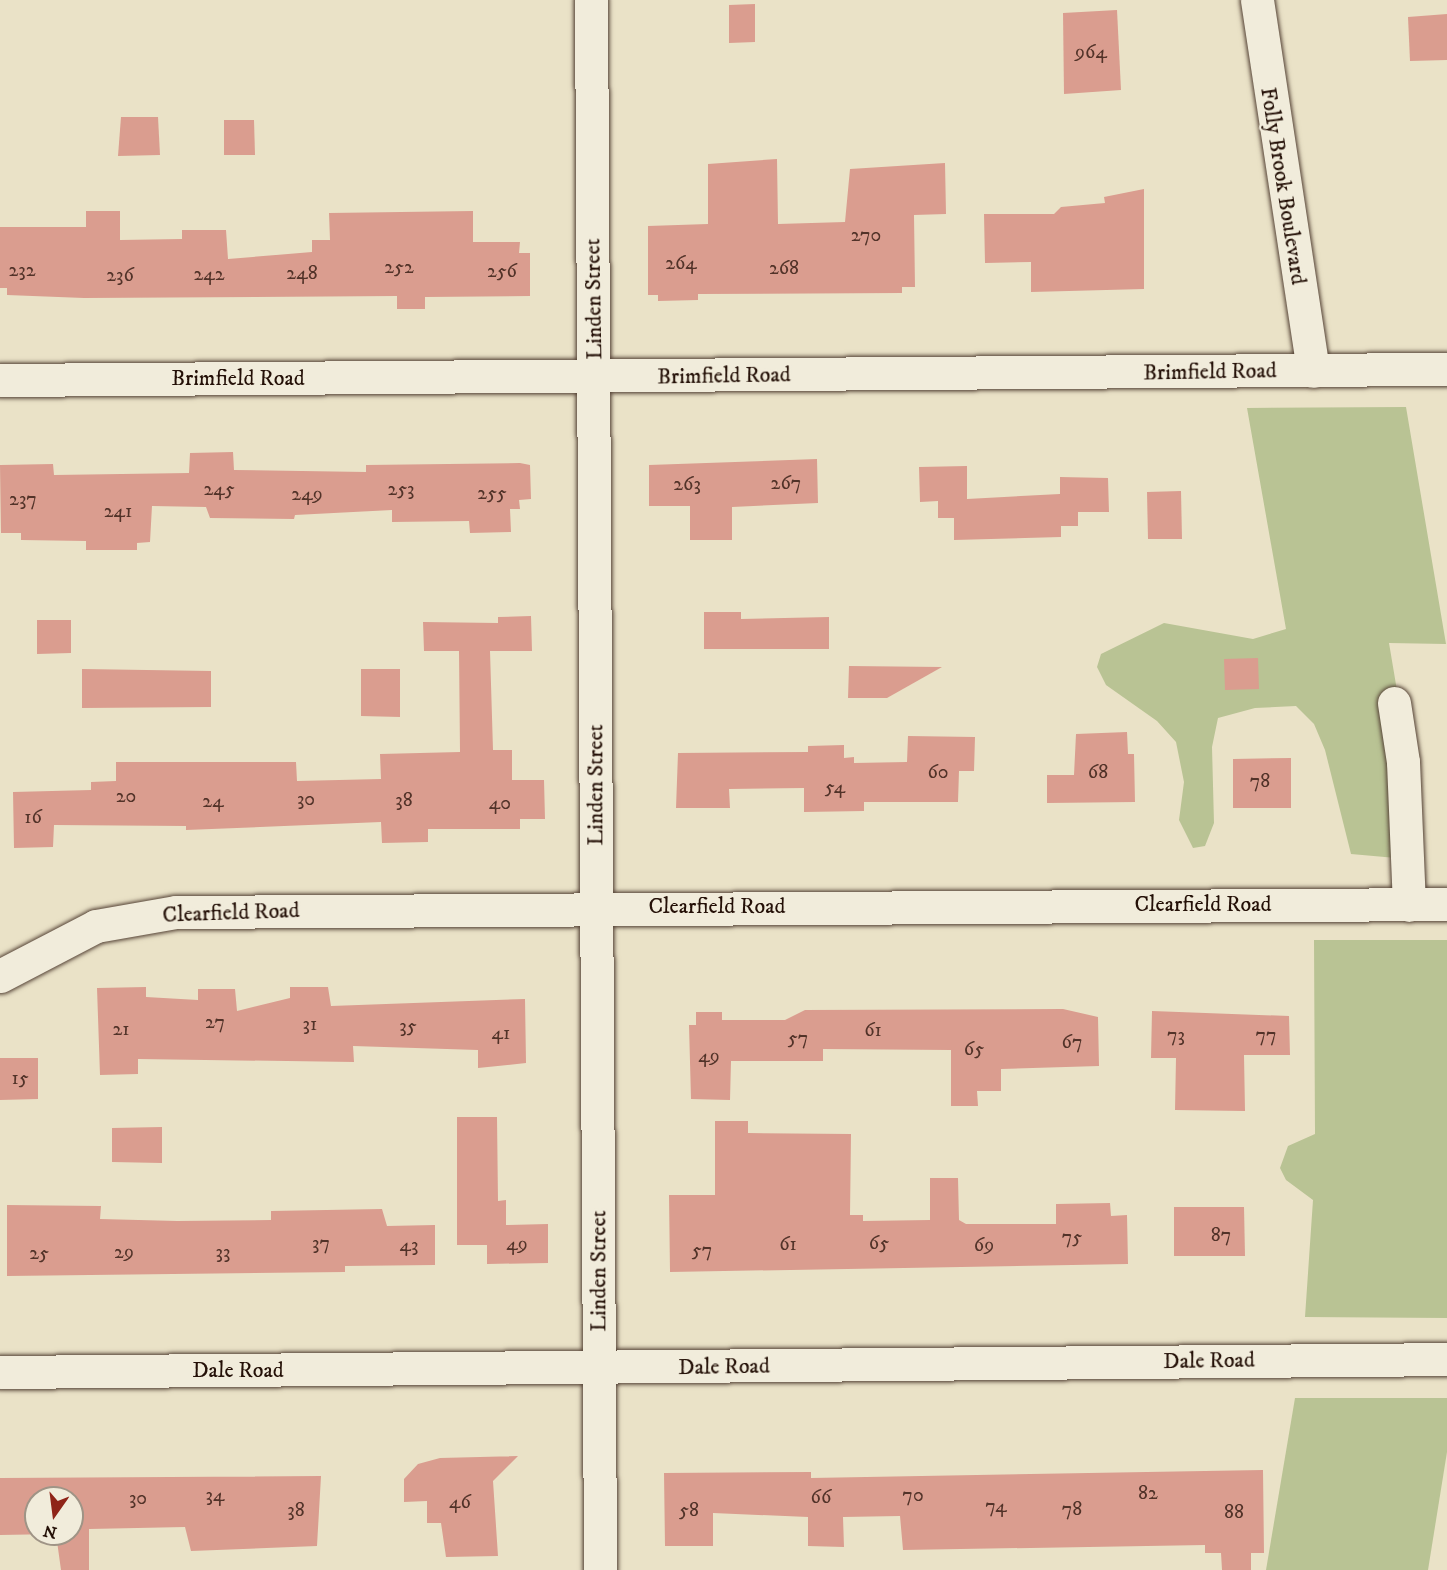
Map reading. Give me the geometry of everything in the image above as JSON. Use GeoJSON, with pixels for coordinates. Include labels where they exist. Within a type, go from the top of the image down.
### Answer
{"type":"FeatureCollection","features":[{"type":"Feature","properties":{"kind":"street","name":"Linden Street"},"geometry":{"type":"LineString","coordinates":[[591,0],[595,377],[600,1570]]}},
{"type":"Feature","properties":{"kind":"street","name":"Folly Brook Boulevard"},"geometry":{"type":"LineString","coordinates":[[1257,0],[1313,371]]}},
{"type":"Feature","properties":{"kind":"street","name":"Brimfield Road"},"geometry":{"type":"LineString","coordinates":[[0,380],[1447,369]]}},
{"type":"Feature","properties":{"kind":"street"},"geometry":{"type":"LineString","coordinates":[[1394,703],[1403,762],[1409,904]]}},
{"type":"Feature","properties":{"kind":"street","name":"Clearfield Road"},"geometry":{"type":"LineString","coordinates":[[0,976],[96,926],[176,912],[1447,904]]}},
{"type":"Feature","properties":{"kind":"street","name":"Dale Road"},"geometry":{"type":"LineString","coordinates":[[0,1372],[1447,1359]]}},
{"type":"Feature","properties":{"kind":"green space"},"geometry":{"type":"Polygon","coordinates":[[[1406,407],[1446,644],[1389,643],[1406,744],[1396,858],[1351,854],[1325,750],[1314,724],[1296,706],[1255,708],[1218,718],[1212,747],[1214,823],[1205,846],[1193,848],[1179,820],[1184,782],[1176,742],[1157,721],[1106,685],[1097,667],[1101,654],[1164,623],[1253,639],[1286,629],[1247,408],[1406,407]]]}},
{"type":"Feature","properties":{"kind":"green space"},"geometry":{"type":"Polygon","coordinates":[[[1314,940],[1447,940],[1447,1318],[1305,1317],[1313,1200],[1286,1180],[1280,1168],[1288,1146],[1315,1134],[1314,940]]]}},
{"type":"Feature","properties":{"kind":"green space"},"geometry":{"type":"Polygon","coordinates":[[[1295,1398],[1447,1398],[1447,1452],[1428,1570],[1266,1570],[1295,1398]]]}},
{"type":"Feature","properties":{"kind":"building"},"geometry":{"type":"Polygon","coordinates":[[[755,4],[755,42],[729,43],[729,5],[755,4]]]}},
{"type":"Feature","properties":{"kind":"building"},"geometry":{"type":"Polygon","coordinates":[[[1117,10],[1121,90],[1064,94],[1063,13],[1117,10]]]}},
{"type":"Feature","properties":{"kind":"building"},"geometry":{"type":"Polygon","coordinates":[[[1447,14],[1447,60],[1410,61],[1408,17],[1447,14]]]}},
{"type":"Feature","properties":{"kind":"building"},"geometry":{"type":"Polygon","coordinates":[[[121,117],[158,117],[160,155],[118,156],[121,117]]]}},
{"type":"Feature","properties":{"kind":"building"},"geometry":{"type":"Polygon","coordinates":[[[224,120],[254,120],[255,155],[224,155],[224,120]]]}},
{"type":"Feature","properties":{"kind":"building"},"geometry":{"type":"Polygon","coordinates":[[[777,159],[778,224],[845,222],[850,169],[945,163],[946,214],[914,215],[915,287],[902,287],[902,293],[698,294],[698,300],[658,301],[658,295],[648,295],[648,226],[708,224],[708,164],[777,159]]]}},
{"type":"Feature","properties":{"kind":"building"},"geometry":{"type":"Polygon","coordinates":[[[1144,189],[1144,289],[1031,292],[1031,262],[985,263],[984,214],[1054,214],[1061,207],[1105,203],[1104,197],[1144,189]]]}},
{"type":"Feature","properties":{"kind":"building"},"geometry":{"type":"Polygon","coordinates":[[[86,211],[120,211],[120,240],[182,239],[182,230],[226,230],[228,259],[312,252],[312,240],[330,240],[329,213],[473,211],[473,242],[520,242],[519,253],[530,253],[530,296],[425,297],[425,309],[397,309],[397,296],[84,298],[7,295],[7,288],[0,288],[0,227],[86,227],[86,211]]]}},
{"type":"Feature","properties":{"kind":"building"},"geometry":{"type":"Polygon","coordinates":[[[233,452],[234,470],[366,472],[366,465],[520,463],[530,465],[531,499],[519,500],[520,509],[510,509],[511,532],[470,533],[469,521],[392,522],[392,510],[295,515],[294,519],[210,518],[206,507],[152,506],[150,542],[137,543],[137,550],[86,550],[86,541],[21,540],[21,533],[1,533],[0,465],[53,464],[54,475],[189,473],[190,453],[233,452]]]}},
{"type":"Feature","properties":{"kind":"building"},"geometry":{"type":"Polygon","coordinates":[[[817,459],[818,503],[732,507],[732,540],[690,540],[690,506],[649,506],[649,465],[817,459]]]}},
{"type":"Feature","properties":{"kind":"building"},"geometry":{"type":"Polygon","coordinates":[[[967,466],[967,499],[1060,494],[1060,477],[1108,478],[1109,512],[1078,512],[1078,526],[1061,526],[1061,537],[954,540],[954,518],[938,518],[938,501],[920,502],[919,467],[967,466]]]}},
{"type":"Feature","properties":{"kind":"building"},"geometry":{"type":"Polygon","coordinates":[[[1181,491],[1182,539],[1148,539],[1147,492],[1181,491]]]}},
{"type":"Feature","properties":{"kind":"building"},"geometry":{"type":"Polygon","coordinates":[[[704,612],[741,612],[741,619],[829,617],[829,649],[704,649],[704,612]]]}},
{"type":"Feature","properties":{"kind":"building"},"geometry":{"type":"Polygon","coordinates":[[[531,616],[532,651],[490,651],[493,750],[512,750],[512,780],[544,780],[545,819],[520,819],[520,829],[428,829],[428,842],[382,843],[381,822],[186,830],[186,826],[54,825],[53,847],[14,848],[13,792],[91,790],[91,782],[116,781],[116,762],[296,762],[297,781],[381,779],[380,754],[460,752],[459,651],[424,651],[423,622],[498,623],[498,617],[531,616]]]}},
{"type":"Feature","properties":{"kind":"building"},"geometry":{"type":"Polygon","coordinates":[[[37,620],[71,620],[71,653],[37,654],[37,620]]]}},
{"type":"Feature","properties":{"kind":"building"},"geometry":{"type":"Polygon","coordinates":[[[1258,658],[1259,689],[1225,690],[1224,659],[1258,658]]]}},
{"type":"Feature","properties":{"kind":"building"},"geometry":{"type":"Polygon","coordinates":[[[849,666],[942,667],[887,698],[848,698],[849,666]]]}},
{"type":"Feature","properties":{"kind":"building"},"geometry":{"type":"Polygon","coordinates":[[[82,669],[211,671],[211,707],[82,708],[82,669]]]}},
{"type":"Feature","properties":{"kind":"building"},"geometry":{"type":"Polygon","coordinates":[[[361,669],[400,669],[400,717],[361,716],[361,669]]]}},
{"type":"Feature","properties":{"kind":"building"},"geometry":{"type":"Polygon","coordinates":[[[1127,732],[1128,754],[1134,754],[1135,802],[1047,803],[1047,775],[1074,775],[1076,734],[1127,732]]]}},
{"type":"Feature","properties":{"kind":"building"},"geometry":{"type":"Polygon","coordinates":[[[908,736],[975,737],[974,771],[959,771],[958,802],[864,802],[864,811],[804,812],[804,788],[729,789],[730,808],[676,808],[678,753],[808,752],[808,746],[844,745],[844,758],[854,757],[854,763],[907,762],[908,736]]]}},
{"type":"Feature","properties":{"kind":"building"},"geometry":{"type":"Polygon","coordinates":[[[1291,758],[1291,808],[1233,808],[1233,759],[1291,758]]]}},
{"type":"Feature","properties":{"kind":"building"},"geometry":{"type":"Polygon","coordinates":[[[146,987],[146,997],[198,1000],[198,989],[235,989],[237,1011],[290,998],[290,987],[328,987],[331,1006],[525,999],[526,1063],[478,1068],[478,1050],[353,1046],[354,1062],[138,1059],[138,1074],[100,1075],[97,988],[146,987]]]}},
{"type":"Feature","properties":{"kind":"building"},"geometry":{"type":"Polygon","coordinates":[[[1063,1009],[1098,1017],[1099,1066],[1001,1069],[1001,1091],[977,1091],[978,1106],[951,1106],[951,1050],[823,1049],[823,1061],[731,1061],[730,1100],[691,1099],[689,1025],[696,1025],[696,1012],[722,1012],[722,1020],[785,1020],[805,1010],[1063,1009]]]}},
{"type":"Feature","properties":{"kind":"building"},"geometry":{"type":"Polygon","coordinates":[[[1152,1011],[1289,1016],[1290,1055],[1244,1055],[1245,1111],[1175,1110],[1176,1058],[1151,1058],[1152,1011]]]}},
{"type":"Feature","properties":{"kind":"building"},"geometry":{"type":"Polygon","coordinates":[[[0,1058],[38,1058],[38,1099],[0,1100],[0,1058]]]}},
{"type":"Feature","properties":{"kind":"building"},"geometry":{"type":"Polygon","coordinates":[[[457,1117],[497,1117],[498,1201],[506,1200],[506,1225],[548,1224],[548,1263],[487,1264],[487,1245],[457,1245],[457,1117]]]}},
{"type":"Feature","properties":{"kind":"building"},"geometry":{"type":"Polygon","coordinates":[[[715,1121],[748,1121],[748,1133],[851,1134],[850,1215],[863,1215],[863,1221],[930,1220],[930,1178],[958,1178],[959,1220],[966,1224],[1056,1224],[1056,1204],[1110,1203],[1111,1216],[1127,1215],[1128,1264],[670,1272],[669,1195],[715,1195],[715,1121]]]}},
{"type":"Feature","properties":{"kind":"building"},"geometry":{"type":"Polygon","coordinates":[[[162,1127],[162,1163],[112,1162],[112,1128],[162,1127]]]}},
{"type":"Feature","properties":{"kind":"building"},"geometry":{"type":"Polygon","coordinates":[[[7,1205],[101,1206],[100,1219],[177,1221],[271,1220],[271,1211],[382,1209],[387,1226],[435,1225],[435,1265],[345,1266],[345,1272],[7,1276],[7,1205]]]}},
{"type":"Feature","properties":{"kind":"building"},"geometry":{"type":"Polygon","coordinates":[[[1174,1207],[1244,1207],[1245,1256],[1174,1256],[1174,1207]]]}},
{"type":"Feature","properties":{"kind":"building"},"geometry":{"type":"Polygon","coordinates":[[[518,1456],[493,1481],[498,1556],[446,1557],[441,1523],[427,1523],[427,1501],[404,1502],[404,1479],[418,1464],[440,1458],[518,1456]]]}},
{"type":"Feature","properties":{"kind":"building"},"geometry":{"type":"Polygon","coordinates":[[[1263,1470],[1264,1553],[1251,1553],[1251,1570],[1222,1570],[1221,1553],[1205,1553],[1205,1545],[903,1550],[900,1516],[843,1517],[844,1547],[808,1546],[808,1517],[713,1513],[713,1546],[665,1546],[664,1473],[811,1472],[811,1478],[1263,1470]]]}},
{"type":"Feature","properties":{"kind":"building"},"geometry":{"type":"Polygon","coordinates":[[[321,1476],[317,1546],[191,1551],[185,1527],[89,1529],[89,1570],[61,1570],[58,1546],[84,1546],[84,1486],[24,1486],[24,1535],[0,1535],[0,1478],[321,1476]]]}}]}
